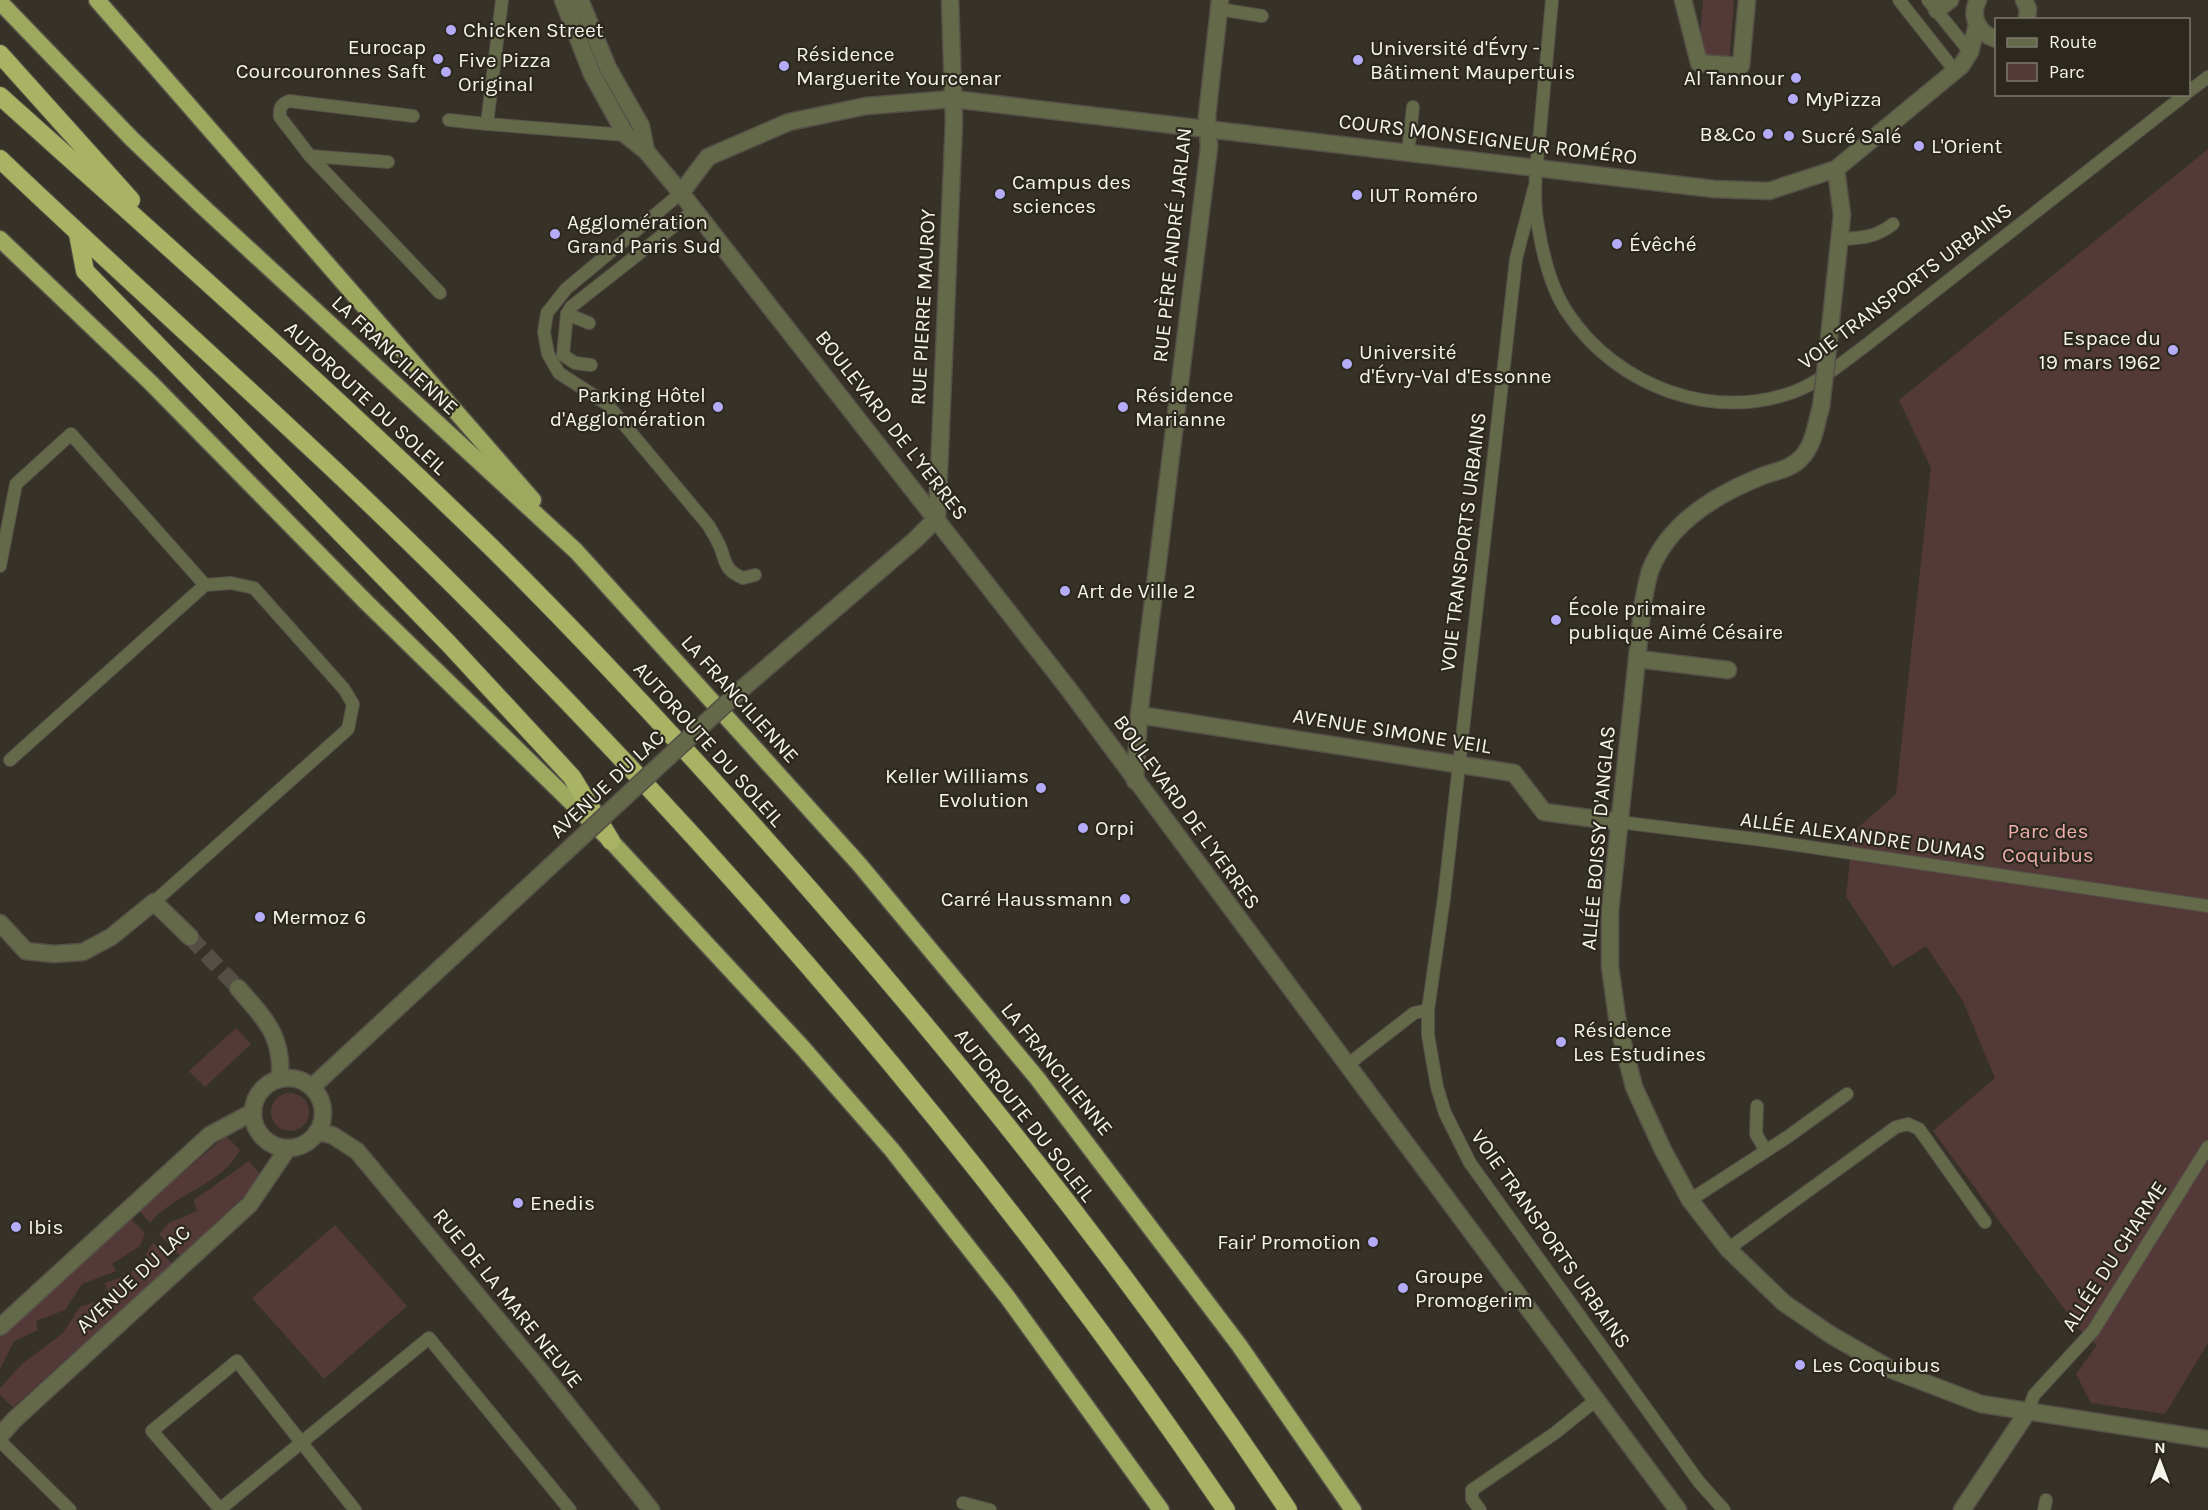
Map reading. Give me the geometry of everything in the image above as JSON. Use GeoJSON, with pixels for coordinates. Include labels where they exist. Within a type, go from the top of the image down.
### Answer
{"type":"FeatureCollection","features":[{"type":"Feature","properties":{"kind":"highway"},"geometry":{"type":"LineString","coordinates":[[97,0],[576,551]]}},
{"type":"Feature","properties":{"kind":"highway","name":"LA FRANCILIENNE"},"geometry":{"type":"LineString","coordinates":[[0,2],[132,139],[202,206],[576,551],[859,864],[1037,1078],[1239,1345],[1353,1510]]}},
{"type":"Feature","properties":{"kind":"highway"},"geometry":{"type":"LineString","coordinates":[[0,54],[190,266]]}},
{"type":"Feature","properties":{"kind":"highway","name":"AUTOROUTE DU SOLEIL"},"geometry":{"type":"LineString","coordinates":[[0,96],[349,411],[492,548],[625,684],[731,799],[882,972],[1031,1154],[1178,1350],[1288,1510]]}},
{"type":"Feature","properties":{"kind":"highway"},"geometry":{"type":"LineString","coordinates":[[0,159],[453,585],[696,838],[840,1004],[979,1174],[1134,1378],[1226,1510]]}},
{"type":"Feature","properties":{"kind":"highway"},"geometry":{"type":"LineString","coordinates":[[78,234],[85,271],[457,652],[572,777],[611,841]]}},
{"type":"Feature","properties":{"kind":"highway"},"geometry":{"type":"LineString","coordinates":[[0,239],[151,384],[366,602],[611,841],[802,1047],[892,1150],[1029,1326],[1161,1510]]}},
{"type":"Feature","properties":{"kind":"street","name":"BOULEVARD DE L'YERRES"},"geometry":{"type":"LineString","coordinates":[[563,0],[592,74],[626,135],[646,151],[681,193],[1067,687],[1346,1066],[1678,1510]]}},
{"type":"Feature","properties":{"kind":"street","name":"RUE PIERRE MAUROY"},"geometry":{"type":"LineString","coordinates":[[937,518],[953,99],[950,0]]}},
{"type":"Feature","properties":{"kind":"street"},"geometry":{"type":"LineString","coordinates":[[1683,0],[1699,63],[1741,66],[1747,0]]}},
{"type":"Feature","properties":{"kind":"street","name":"COURS MONSEIGNEUR ROMÉRO"},"geometry":{"type":"LineString","coordinates":[[681,193],[694,179],[708,157],[789,122],[866,106],[953,99],[1745,192],[1769,191],[1836,169],[1955,71],[1970,52],[1977,25],[1974,11],[1978,0]]}},
{"type":"Feature","properties":{"kind":"street"},"geometry":{"type":"LineString","coordinates":[[2026,0],[2027,18]]}},
{"type":"Feature","properties":{"kind":"street","name":"BOULEVARD DE L'YERRES"},"geometry":{"type":"LineString","coordinates":[[580,3],[608,68],[641,126],[646,151]]}},
{"type":"Feature","properties":{"kind":"street","name":"RUE PÈRE ANDRÉ JARLAN"},"geometry":{"type":"LineString","coordinates":[[1135,781],[1139,715],[1209,147],[1207,128],[1220,4]]}},
{"type":"Feature","properties":{"kind":"street","name":"COURS MONSEIGNEUR ROMÉRO"},"geometry":{"type":"LineString","coordinates":[[1977,25],[1987,36],[1995,39]]}},
{"type":"Feature","properties":{"kind":"street","name":"COURS MONSEIGNEUR ROMÉRO"},"geometry":{"type":"LineString","coordinates":[[1970,52],[1995,40]]}},
{"type":"Feature","properties":{"kind":"street","name":"ALLÉE BOISSY D'ANGLAS"},"geometry":{"type":"LineString","coordinates":[[1836,169],[1842,215],[1821,407],[1811,442],[1802,458],[1786,470],[1761,476],[1715,498],[1686,521],[1665,544],[1650,571],[1643,603],[1610,911],[1610,967],[1618,1024],[1634,1087],[1663,1150],[1690,1200],[1728,1249],[1784,1302],[1831,1335],[1892,1370],[1981,1404],[2208,1439]]}},
{"type":"Feature","properties":{"kind":"street","name":"AVENUE DU LAC"},"geometry":{"type":"LineString","coordinates":[[312,1087],[743,688],[915,540],[937,518]]}},
{"type":"Feature","properties":{"kind":"street"},"geometry":{"type":"LineString","coordinates":[[1638,659],[1728,670]]}},
{"type":"Feature","properties":{"kind":"street","name":"AVENUE SIMONE VEIL"},"geometry":{"type":"LineString","coordinates":[[1139,715],[1514,772],[1544,812],[1619,822]]}},
{"type":"Feature","properties":{"kind":"street"},"geometry":{"type":"LineString","coordinates":[[0,923],[26,951],[54,954],[83,952],[111,938],[154,902],[190,937]]}},
{"type":"Feature","properties":{"kind":"street"},"geometry":{"type":"LineString","coordinates":[[238,988],[270,1025],[276,1038],[281,1065],[280,1079]]}},
{"type":"Feature","properties":{"kind":"street"},"geometry":{"type":"LineString","coordinates":[[280,1079],[300,1080],[312,1087],[323,1107],[322,1120],[317,1132],[309,1141],[288,1148],[276,1146],[260,1134],[253,1112],[260,1092],[268,1084],[280,1079]]}},
{"type":"Feature","properties":{"kind":"street"},"geometry":{"type":"LineString","coordinates":[[0,1327],[210,1135],[253,1112]]}},
{"type":"Feature","properties":{"kind":"street","name":"RUE DE LA MARE NEUVE"},"geometry":{"type":"LineString","coordinates":[[317,1132],[332,1135],[357,1151],[542,1373],[651,1510]]}},
{"type":"Feature","properties":{"kind":"street","name":"AVENUE DU LAC"},"geometry":{"type":"LineString","coordinates":[[0,1436],[64,1374],[250,1204],[288,1148]]}},
{"type":"Feature","properties":{"kind":"street"},"geometry":{"type":"LineString","coordinates":[[1962,1510],[2028,1411]]}},
{"type":"Feature","properties":{"kind":"lane"},"geometry":{"type":"LineString","coordinates":[[487,124],[502,0]]}},
{"type":"Feature","properties":{"kind":"lane"},"geometry":{"type":"LineString","coordinates":[[1534,189],[1552,0]]}},
{"type":"Feature","properties":{"kind":"lane"},"geometry":{"type":"LineString","coordinates":[[1899,0],[1955,71]]}},
{"type":"Feature","properties":{"kind":"lane"},"geometry":{"type":"LineString","coordinates":[[1938,3],[1970,52]]}},
{"type":"Feature","properties":{"kind":"lane"},"geometry":{"type":"LineString","coordinates":[[1220,4],[1262,16]]}},
{"type":"Feature","properties":{"kind":"lane","name":"VOIE TRANSPORTS URBAINS"},"geometry":{"type":"LineString","coordinates":[[2190,92],[2208,77]]}},
{"type":"Feature","properties":{"kind":"lane","name":"VOIE TRANSPORTS URBAINS"},"geometry":{"type":"LineString","coordinates":[[1534,189],[1538,225],[1556,292],[1568,315],[1608,358],[1632,375],[1664,391],[1729,402],[1760,400],[1796,391],[1812,383],[1865,346],[2184,96]]}},
{"type":"Feature","properties":{"kind":"lane"},"geometry":{"type":"LineString","coordinates":[[413,116],[289,101],[279,110],[280,117],[309,156],[440,293]]}},
{"type":"Feature","properties":{"kind":"lane"},"geometry":{"type":"LineString","coordinates":[[1408,152],[1413,107]]}},
{"type":"Feature","properties":{"kind":"lane"},"geometry":{"type":"LineString","coordinates":[[450,120],[626,135]]}},
{"type":"Feature","properties":{"kind":"lane"},"geometry":{"type":"LineString","coordinates":[[309,156],[388,162]]}},
{"type":"Feature","properties":{"kind":"lane","name":"VOIE TRANSPORTS URBAINS"},"geometry":{"type":"LineString","coordinates":[[1534,189],[1516,259],[1457,764],[1444,898],[1428,1010],[1430,1055],[1444,1113],[1470,1163],[1699,1482],[1724,1510]]}},
{"type":"Feature","properties":{"kind":"lane"},"geometry":{"type":"LineString","coordinates":[[681,193],[566,289],[547,313],[544,335],[548,354],[559,373],[607,404],[709,526],[722,549],[723,561],[731,573],[742,578],[755,574]]}},
{"type":"Feature","properties":{"kind":"lane"},"geometry":{"type":"LineString","coordinates":[[591,365],[575,363],[563,355],[567,314],[571,307],[693,210]]}},
{"type":"Feature","properties":{"kind":"lane"},"geometry":{"type":"LineString","coordinates":[[1839,239],[1869,238],[1893,224]]}},
{"type":"Feature","properties":{"kind":"lane"},"geometry":{"type":"LineString","coordinates":[[567,314],[588,324]]}},
{"type":"Feature","properties":{"kind":"lane"},"geometry":{"type":"LineString","coordinates":[[0,566],[15,484],[71,434],[205,585]]}},
{"type":"Feature","properties":{"kind":"lane"},"geometry":{"type":"LineString","coordinates":[[10,760],[205,585],[231,583],[254,588],[344,689],[353,704],[348,729],[154,902]]}},
{"type":"Feature","properties":{"kind":"lane","name":"ALLÉE ALEXANDRE DUMAS"},"geometry":{"type":"LineString","coordinates":[[1619,822],[1763,840],[2208,906]]}},
{"type":"Feature","properties":{"kind":"lane"},"geometry":{"type":"LineString","coordinates":[[1346,1066],[1414,1013],[1428,1010]]}},
{"type":"Feature","properties":{"kind":"lane"},"geometry":{"type":"LineString","coordinates":[[1690,1200],[1766,1151],[1847,1094]]}},
{"type":"Feature","properties":{"kind":"lane"},"geometry":{"type":"LineString","coordinates":[[1757,1106],[1756,1134],[1766,1151]]}},
{"type":"Feature","properties":{"kind":"lane"},"geometry":{"type":"LineString","coordinates":[[1728,1249],[1896,1127],[1908,1124],[1919,1129],[1984,1222]]}},
{"type":"Feature","properties":{"kind":"lane","name":"ALLÉE DU CHARME"},"geometry":{"type":"LineString","coordinates":[[2028,1411],[2034,1395],[2093,1331],[2208,1147]]}},
{"type":"Feature","properties":{"kind":"lane"},"geometry":{"type":"LineString","coordinates":[[355,1510],[300,1443],[237,1361],[152,1431],[220,1510],[300,1443],[429,1338],[570,1510]]}},
{"type":"Feature","properties":{"kind":"lane"},"geometry":{"type":"LineString","coordinates":[[1480,1510],[1472,1499],[1472,1490],[1555,1433],[1596,1400]]}},
{"type":"Feature","properties":{"kind":"lane"},"geometry":{"type":"LineString","coordinates":[[0,1441],[70,1510]]}},
{"type":"Feature","properties":{"kind":"lane"},"geometry":{"type":"LineString","coordinates":[[963,1503],[990,1510]]}},
{"type":"Feature","properties":{"kind":"green space"},"geometry":{"type":"Polygon","coordinates":[[[1703,0],[1734,0],[1729,64],[1698,61],[1703,0]]]}},
{"type":"Feature","properties":{"kind":"green space","name":"Parc des Coquibus"},"geometry":{"type":"Polygon","coordinates":[[[2208,149],[2208,1343],[2165,1414],[2091,1403],[2076,1374],[2097,1345],[2079,1329],[1933,1131],[1995,1078],[1963,1001],[1926,946],[1893,967],[1846,897],[1853,832],[1896,794],[1931,468],[1899,400],[2208,149]]]}},
{"type":"Feature","properties":{"kind":"green space"},"geometry":{"type":"Polygon","coordinates":[[[236,1028],[251,1044],[205,1087],[189,1071],[236,1028]]]}},
{"type":"Feature","properties":{"kind":"green space"},"geometry":{"type":"Polygon","coordinates":[[[290,1093],[304,1098],[309,1112],[304,1126],[290,1131],[276,1126],[271,1112],[276,1098],[290,1093]]]}},
{"type":"Feature","properties":{"kind":"green space"},"geometry":{"type":"Polygon","coordinates":[[[226,1136],[240,1150],[232,1162],[210,1181],[172,1204],[150,1223],[139,1210],[226,1136]]]}},
{"type":"Feature","properties":{"kind":"green space"},"geometry":{"type":"Polygon","coordinates":[[[249,1161],[261,1175],[244,1196],[180,1256],[159,1234],[169,1223],[197,1211],[194,1200],[249,1161]]]}},
{"type":"Feature","properties":{"kind":"green space"},"geometry":{"type":"Polygon","coordinates":[[[130,1218],[145,1233],[140,1246],[112,1264],[116,1271],[82,1284],[65,1310],[36,1321],[38,1330],[14,1341],[0,1369],[0,1338],[130,1218]]]}},
{"type":"Feature","properties":{"kind":"green space"},"geometry":{"type":"Polygon","coordinates":[[[335,1225],[407,1306],[324,1379],[252,1298],[335,1225]]]}},
{"type":"Feature","properties":{"kind":"green space"},"geometry":{"type":"Polygon","coordinates":[[[153,1242],[172,1264],[13,1407],[0,1395],[0,1388],[22,1364],[63,1333],[80,1307],[110,1297],[105,1283],[128,1275],[142,1261],[153,1242]]]}},
{"type":"Feature","properties":{"kind":"tunnel"},"geometry":{"type":"LineString","coordinates":[[190,937],[238,988]]}},
{"type":"Feature","properties":{"kind":"place","name":"Chicken Street"},"geometry":{"type":"Point","coordinates":[451,30]}},
{"type":"Feature","properties":{"kind":"place","name":"Eurocap Courcouronnes Saft"},"geometry":{"type":"Point","coordinates":[438,59]}},
{"type":"Feature","properties":{"kind":"place","name":"Université d'Évry - Bâtiment Maupertuis"},"geometry":{"type":"Point","coordinates":[1358,60]}},
{"type":"Feature","properties":{"kind":"place","name":"Résidence Marguerite Yourcenar"},"geometry":{"type":"Point","coordinates":[784,66]}},
{"type":"Feature","properties":{"kind":"place","name":"Five Pizza Original"},"geometry":{"type":"Point","coordinates":[446,72]}},
{"type":"Feature","properties":{"kind":"place","name":"Al Tannour"},"geometry":{"type":"Point","coordinates":[1796,78]}},
{"type":"Feature","properties":{"kind":"place","name":"MyPizza"},"geometry":{"type":"Point","coordinates":[1793,99]}},
{"type":"Feature","properties":{"kind":"place","name":"B&Co"},"geometry":{"type":"Point","coordinates":[1768,134]}},
{"type":"Feature","properties":{"kind":"place","name":"Sucré Salé"},"geometry":{"type":"Point","coordinates":[1789,136]}},
{"type":"Feature","properties":{"kind":"place","name":"L'Orient"},"geometry":{"type":"Point","coordinates":[1919,146]}},
{"type":"Feature","properties":{"kind":"place","name":"Campus des sciences"},"geometry":{"type":"Point","coordinates":[1000,194]}},
{"type":"Feature","properties":{"kind":"place","name":"IUT Roméro"},"geometry":{"type":"Point","coordinates":[1357,195]}},
{"type":"Feature","properties":{"kind":"place","name":"Agglomération Grand Paris Sud"},"geometry":{"type":"Point","coordinates":[555,234]}},
{"type":"Feature","properties":{"kind":"place","name":"Évêché"},"geometry":{"type":"Point","coordinates":[1617,244]}},
{"type":"Feature","properties":{"kind":"place","name":"Espace du 19 mars 1962"},"geometry":{"type":"Point","coordinates":[2173,350]}},
{"type":"Feature","properties":{"kind":"place","name":"Université d'Évry-Val d'Essonne"},"geometry":{"type":"Point","coordinates":[1347,364]}},
{"type":"Feature","properties":{"kind":"place","name":"Parking Hôtel d'Agglomération"},"geometry":{"type":"Point","coordinates":[718,407]}},
{"type":"Feature","properties":{"kind":"place","name":"Résidence Marianne"},"geometry":{"type":"Point","coordinates":[1123,407]}},
{"type":"Feature","properties":{"kind":"place","name":"Art de Ville 2"},"geometry":{"type":"Point","coordinates":[1065,591]}},
{"type":"Feature","properties":{"kind":"place","name":"École primaire publique Aimé Césaire"},"geometry":{"type":"Point","coordinates":[1556,620]}},
{"type":"Feature","properties":{"kind":"place","name":"Keller Williams Evolution"},"geometry":{"type":"Point","coordinates":[1041,788]}},
{"type":"Feature","properties":{"kind":"place","name":"Orpi"},"geometry":{"type":"Point","coordinates":[1083,828]}},
{"type":"Feature","properties":{"kind":"place","name":"Carré Haussmann"},"geometry":{"type":"Point","coordinates":[1125,899]}},
{"type":"Feature","properties":{"kind":"place","name":"Mermoz 6"},"geometry":{"type":"Point","coordinates":[260,917]}},
{"type":"Feature","properties":{"kind":"place","name":"Résidence Les Estudines"},"geometry":{"type":"Point","coordinates":[1561,1042]}},
{"type":"Feature","properties":{"kind":"place","name":"Enedis"},"geometry":{"type":"Point","coordinates":[518,1203]}},
{"type":"Feature","properties":{"kind":"place","name":"Ibis"},"geometry":{"type":"Point","coordinates":[16,1227]}},
{"type":"Feature","properties":{"kind":"place","name":"Fair' Promotion"},"geometry":{"type":"Point","coordinates":[1373,1242]}},
{"type":"Feature","properties":{"kind":"place","name":"Groupe Promogerim"},"geometry":{"type":"Point","coordinates":[1403,1288]}},
{"type":"Feature","properties":{"kind":"place","name":"Les Coquibus"},"geometry":{"type":"Point","coordinates":[1800,1365]}}]}
